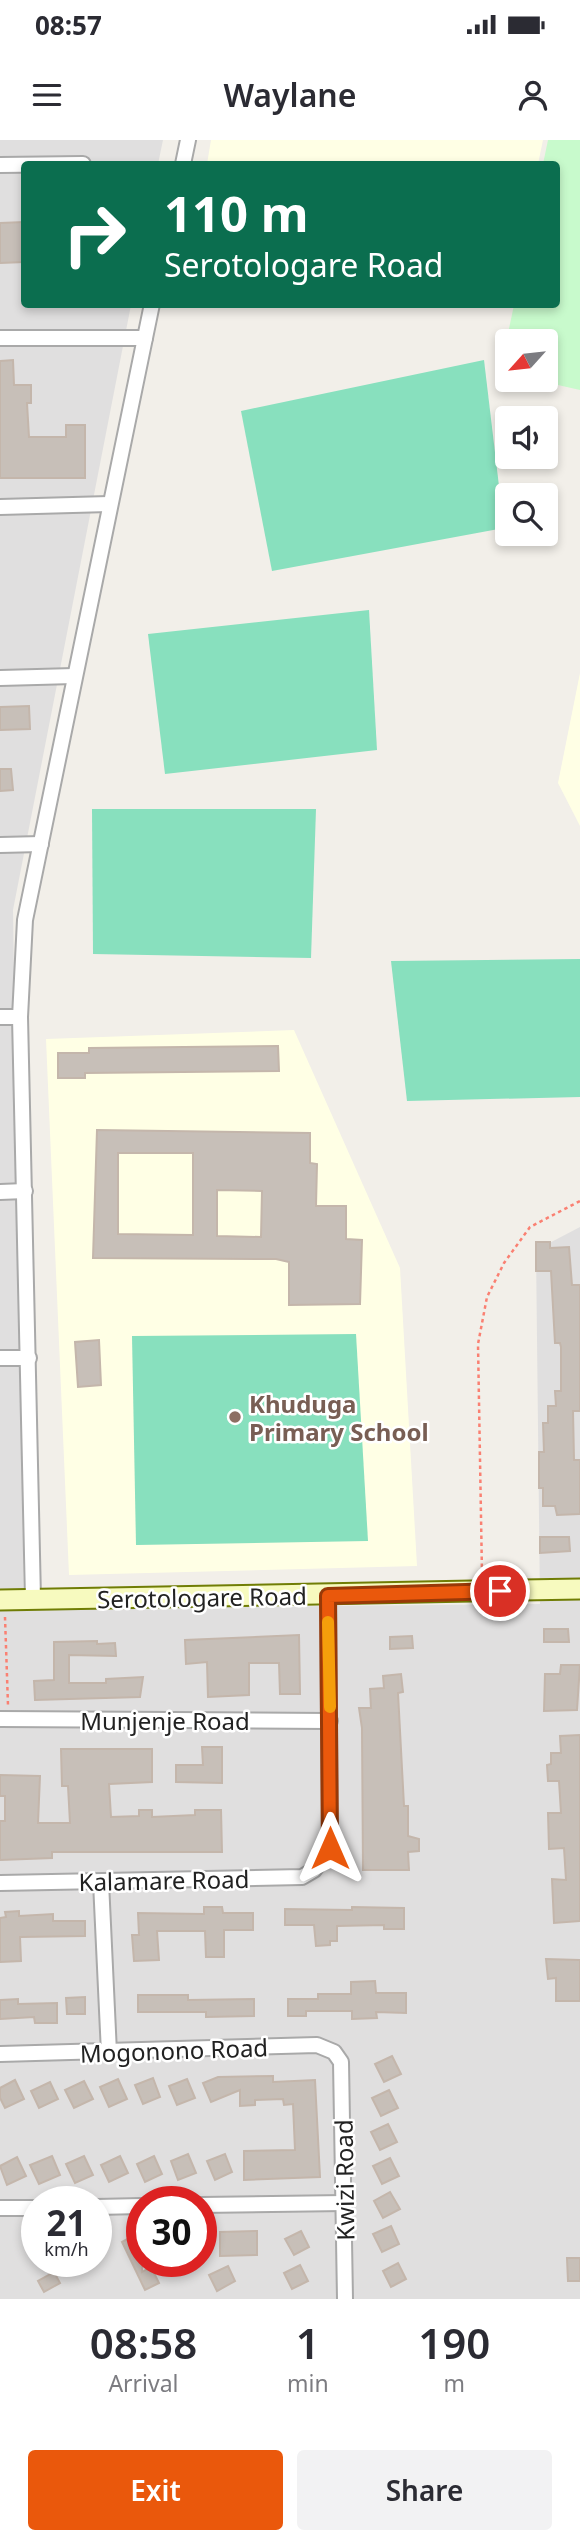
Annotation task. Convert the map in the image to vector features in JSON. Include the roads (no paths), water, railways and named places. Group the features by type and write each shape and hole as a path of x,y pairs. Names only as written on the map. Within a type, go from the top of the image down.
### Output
{"street":[{"path":"184,161 188,140"},
{"path":"0,165 21,165"},
{"path":"33,1599 20,1017 25,920 151,308"},
{"path":"0,338 145,338"},
{"path":"0,507 109,504"},
{"path":"0,678 74,676"},
{"path":"0,845 41,844"},
{"path":"0,1017 20,1017"},
{"path":"0,1192 25,1191"},
{"path":"0,1358 29,1358"},
{"name":"Serotologare Road","path":"2,1600 328,1596 580,1589"},
{"path":"328,1596 330,1721"},
{"name":"Munjenje Road","path":"4,1719 330,1721"},
{"name":"Kalamare Road","path":"0,1883 302,1877 323,1861 330,1848 330,1721"},
{"path":"101,1882 109,2053"},
{"name":"Mogonono Road","path":"0,2054 317,2045 334,2052 341,2062"},
{"name":"Kwizi Road","path":"341,2062 345,2299"},
{"path":"217,2206 345,2203"},
{"path":"0,2208 21,2208"}],"place":[{"name":"Khuduga Primary School","path":"235,1417"}]}
